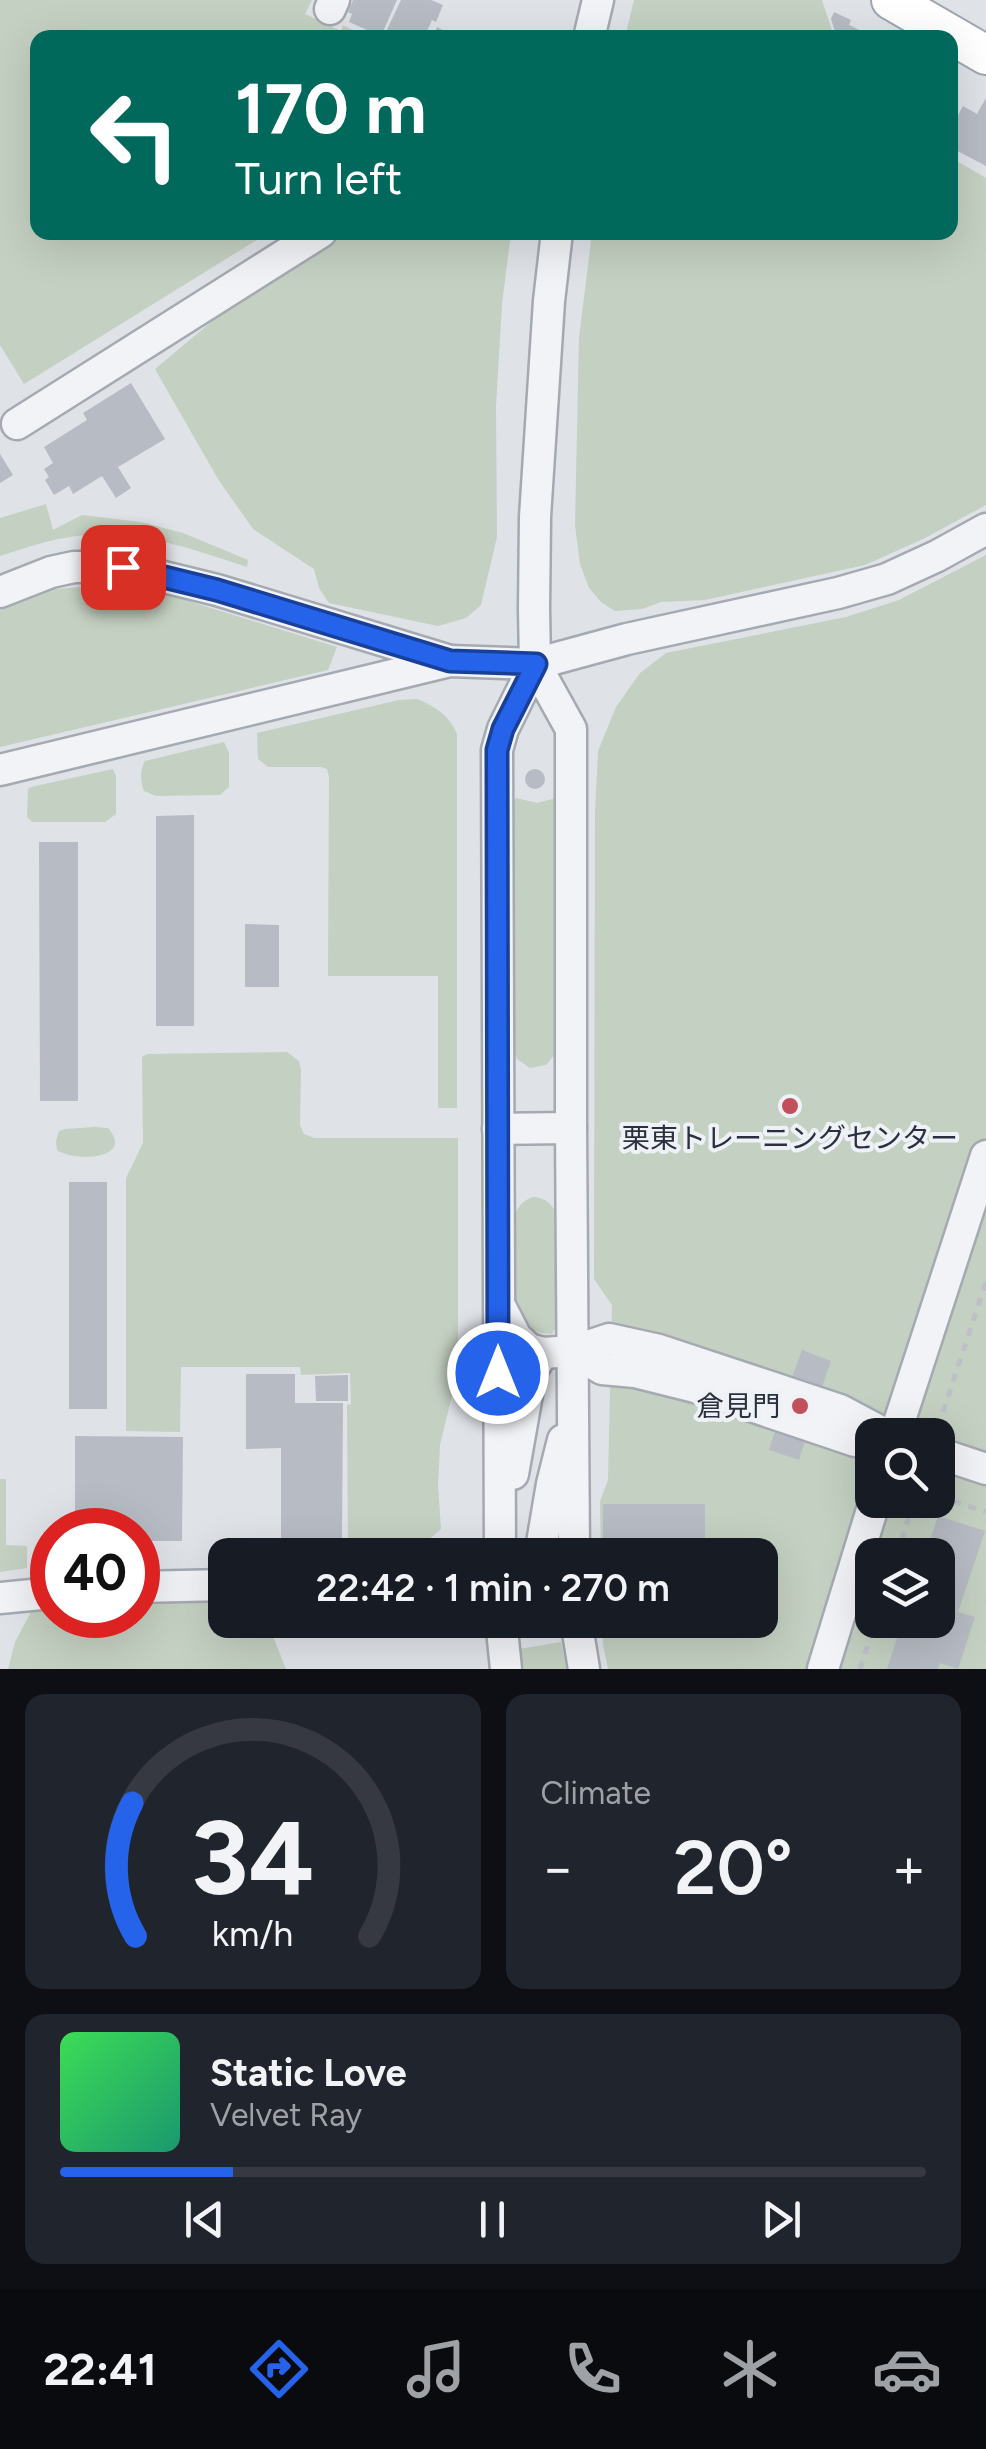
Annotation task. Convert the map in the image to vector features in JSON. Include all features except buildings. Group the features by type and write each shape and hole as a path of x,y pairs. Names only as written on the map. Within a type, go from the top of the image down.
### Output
{"main road":[{"path":"891,0 945,30"},
{"path":"958,37 985,52"}],"street":[{"path":"592,30 598,0"},
{"path":"17,424 308,240"},
{"path":"500,1538 497,750 503,729 536,664 535,517 556,240"},
{"path":"0,592 62,570 123,567 217,590 450,661 536,664 888,579 986,529"},
{"path":"0,770 450,661"},
{"path":"536,664 571,729 571,1128 558,1352 573,1404 574,1538"},
{"path":"498,1129 571,1128"},
{"path":"901,1418 986,1156"},
{"path":"499,1304 516,1337 528,1348 558,1352 602,1369 635,1372 695,1387 855,1441"},
{"path":"500,1514 513,1473 531,1372 558,1352 610,1339 658,1350 855,1418"},
{"path":"545,1538 552,1484 573,1404"},
{"path":"955,1459 986,1470"},
{"path":"823,1669 869,1518"},
{"path":"160,1586 208,1585"},
{"path":"0,1598 30,1595"},
{"path":"503,1638 506,1669"},
{"path":"579,1638 584,1669"}],"path":[{"path":"942,1418 986,1282"},
{"path":"955,1502 986,1512"},
{"path":"860,1669 870,1638"}],"green space":[{"path":"0,0 312,0 305,14 339,30 30,30 30,240 257,240 24,384 0,345"},
{"path":"634,0 822,0 832,30 627,30"},
{"path":"958,162 986,178 986,505 865,565 705,600 661,602 642,609 615,611 589,588 580,564 575,525 579,338 591,240 958,240"},
{"path":"510,240 496,406 497,537 481,605 466,618 438,626 329,603 319,588 314,569 253,529 218,479 155,369 228,308 332,241"},
{"path":"46,504 53,530 82,515 141,522 183,533 248,560 247,567 163,542 99,534 67,537 0,556 0,518"},
{"name":"栗東トレーニングセンター","path":"986,555 986,1669 608,1669 603,1638 778,1638 778,1538 601,1538 600,1501 608,1480 612,1305 594,1279 598,751 616,707 640,673 666,653 846,617 899,600"},
{"path":"140,586 337,647 328,670 0,747 0,610 53,589"},
{"path":"417,699 441,712 457,734 457,1108 438,1108 438,976 328,976 327,769 268,767 258,759 257,733"},
{"path":"224,742 229,753 229,787 220,795 156,796 144,791 141,776 145,761"},
{"path":"113,769 116,814 105,822 32,822 27,817 31,787"},
{"path":"516,798 537,803 556,798 556,1053 546,1065 530,1068 517,1059 513,1048 512,804"},
{"path":"287,1052 299,1061 301,1070 300,1125 304,1134 314,1138 458,1138 458,1370 440,1445 441,1529 431,1538 348,1538 350,1373 301,1375 300,1367 181,1367 180,1432 126,1431 126,1178 143,1143 142,1057"},
{"path":"108,1128 114,1147 108,1152 87,1157 57,1150 59,1131"},
{"path":"533,1197 548,1202 557,1215 556,1327 552,1334 525,1327 514,1306 513,1221 520,1206"},
{"path":"0,1479 6,1479 6,1545 27,1546 27,1568 0,1572"},
{"path":"208,1602 208,1638 274,1638 286,1669 8,1669 15,1642 30,1614 30,1638 160,1638 160,1603"},
{"path":"561,1642 567,1669 524,1669 519,1649"}],"place":[{"name":"栗東トレーニングセンター","path":"790,1106"},
{"name":"倉見門","path":"800,1406"}],"route":[{"path":"123,567 217,590 450,661 536,664 503,729 497,750 498,1373"}]}
